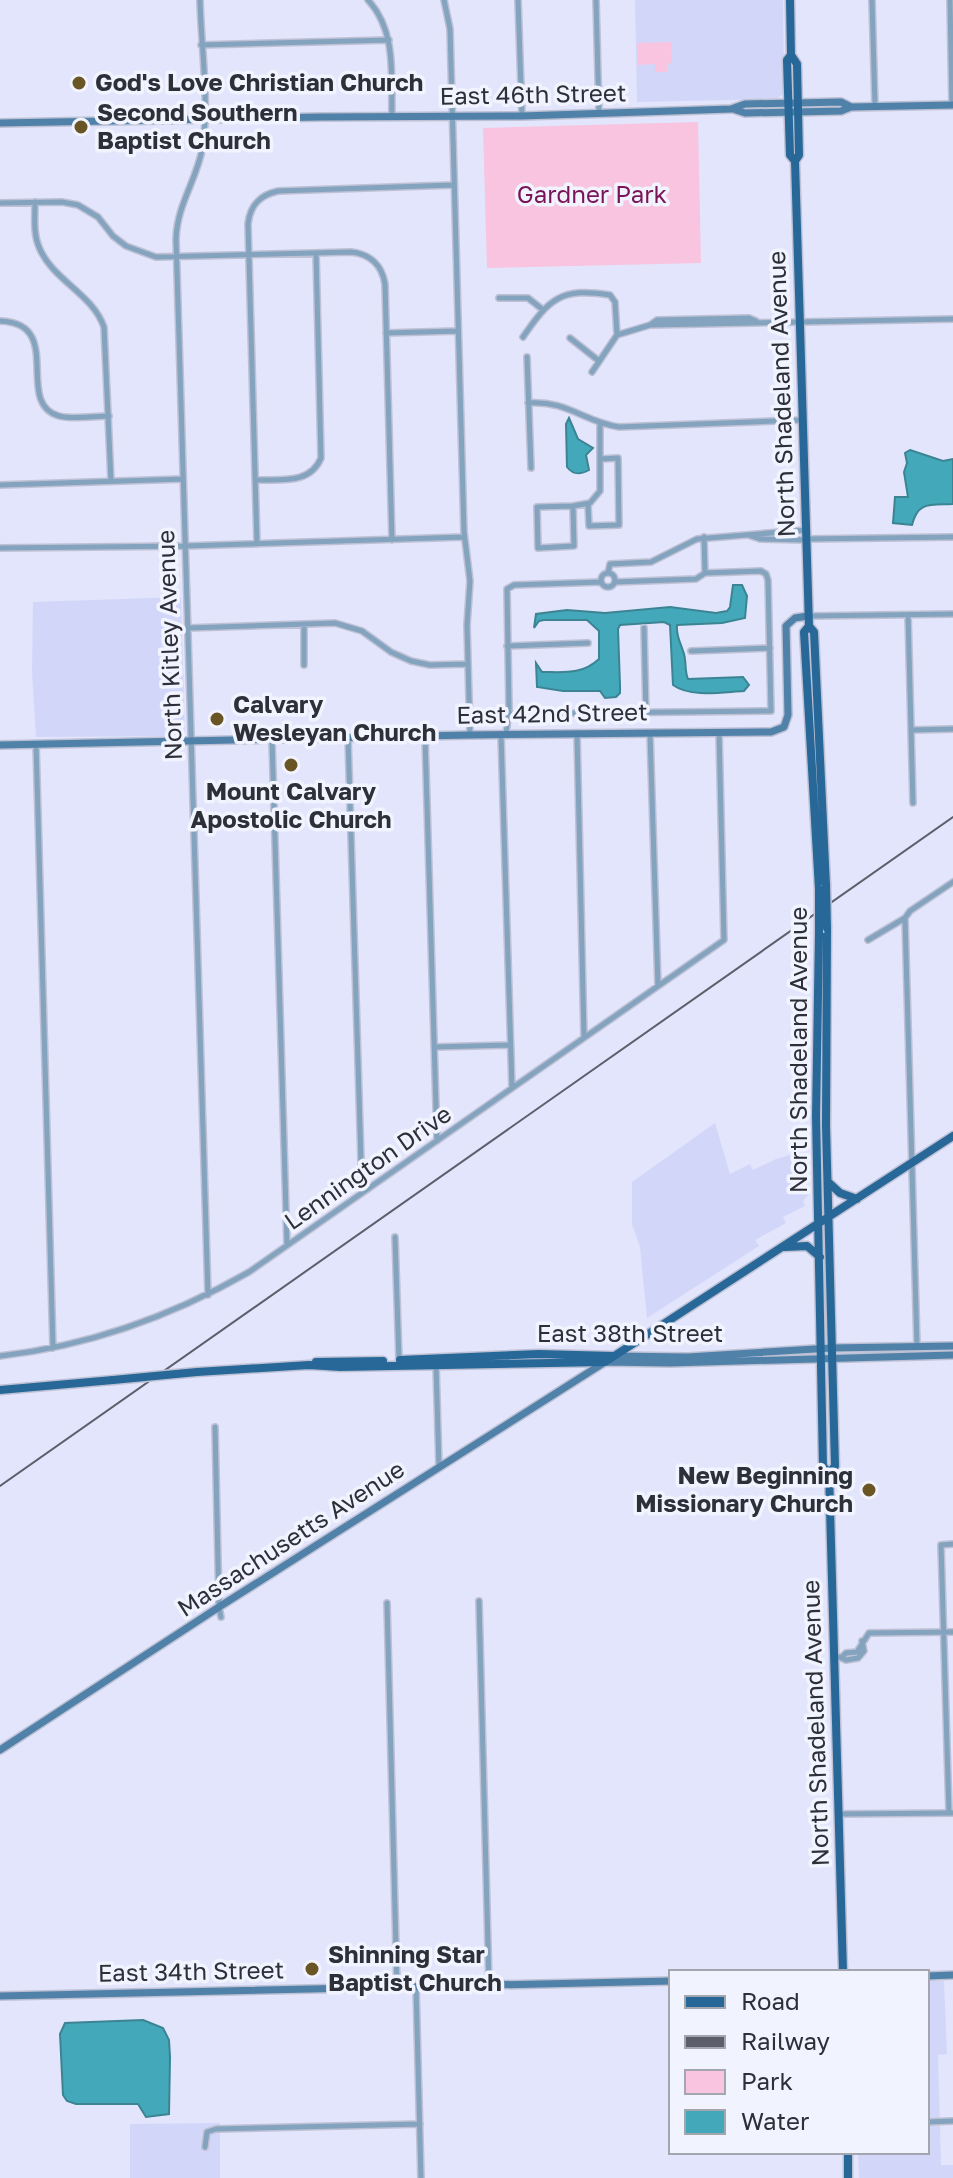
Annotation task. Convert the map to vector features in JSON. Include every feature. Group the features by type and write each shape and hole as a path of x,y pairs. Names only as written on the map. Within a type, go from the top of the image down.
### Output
{"main road":[{"name":"North Shadeland Avenue","path":"790,0 791,55 797,64 793,108 799,156 795,161 808,621 804,632 822,887 835,1466 829,1473"},
{"name":"East 46th Street","path":"0,123 599,115 731,109 745,104 841,111 851,107 953,105"},
{"name":"East 42nd Street","path":"0,745 272,738 771,732 784,727 788,715 786,626 795,618 808,621"},
{"name":"North Shadeland Avenue","path":"823,930 816,1098 820,1353 823,1466 829,1473 838,1657 843,1970"},
{"path":"609,1359 953,1136"},
{"path":"828,1182 840,1193 857,1199"},
{"path":"780,1248 807,1246 820,1257"},
{"name":"East 38th Street","path":"0,1387 309,1365 313,1362 539,1354 670,1363 953,1346"},
{"name":"East 38th Street","path":"832,1352 953,1355"},
{"name":"East 38th Street","path":"309,1365 313,1368 609,1359"},
{"name":"Massachusetts Avenue","path":"0,1750 609,1359"},
{"path":"929,1976 953,1975"},
{"name":"East 34th Street","path":"0,1996 669,1981"},
{"path":"848,2154 848,2178"}],"street":[{"name":"North Kitley Avenue","path":"200,0 204,119 200,160 177,219 177,257 208,1295"},
{"path":"368,0 381,17 389,40 392,117"},
{"path":"444,0 450,29 464,537 470,581 467,625 470,735"},
{"path":"518,0 522,116"},
{"path":"596,0 599,115"},
{"path":"872,0 875,106"},
{"path":"950,0 953,105"},
{"path":"201,45 389,40"},
{"path":"257,544 249,218 257,201 278,191 453,185"},
{"path":"35,202 36,236 41,252 91,304 103,322 107,341 111,481"},
{"path":"0,203 64,202 80,205 93,213 113,236 132,250 156,257 356,252 374,260 384,279 392,540"},
{"path":"255,480 304,477 314,470 321,458 316,253"},
{"path":"523,337 542,309 559,296 608,294 615,302 617,335 592,372"},
{"path":"499,298 525,298 542,309"},
{"path":"617,335 657,320 673,319 953,319"},
{"path":"0,321 11,321 22,326 33,339 38,393 47,409 64,417 109,416"},
{"path":"386,333 457,331"},
{"path":"570,338 599,361"},
{"path":"527,357 531,468"},
{"path":"528,403 559,404 600,423 619,427 803,420"},
{"path":"573,506 574,546 538,548 537,507 588,504 596,499 601,488 600,423"},
{"path":"588,504 589,526 619,525 618,458 601,459"},
{"path":"0,485 183,479"},
{"path":"601,582 610,564 651,562 704,537 750,536 769,531 806,536"},
{"path":"750,536 760,539 806,536 953,537"},
{"path":"0,548 464,537"},
{"path":"512,1089 504,735 508,714 506,593 514,585 601,582 608,587 615,582 696,579 705,573 704,537"},
{"name":"North Shadeland Avenue","path":"705,573 761,571 766,574 771,711"},
{"path":"608,573 613,575 615,582"},
{"path":"808,621 953,614"},
{"path":"908,615 913,803"},
{"path":"188,628 335,623 358,629 397,656 418,663 468,664"},
{"path":"304,624 304,665"},
{"path":"644,628 646,713"},
{"path":"507,646 588,643"},
{"path":"691,651 770,648"},
{"name":"East 42nd Street","path":"508,714 771,711"},
{"path":"911,730 953,729"},
{"name":"Lennington Drive","path":"0,1356 53,1348 132,1326 208,1295 287,1246 724,940 719,732"},
{"path":"650,733 658,987"},
{"path":"577,734 585,1038"},
{"path":"425,736 437,1142"},
{"path":"348,737 362,1194"},
{"path":"272,738 287,1246"},
{"path":"36,744 53,1348"},
{"path":"868,940 905,918 910,911 953,882"},
{"path":"905,918 917,1346"},
{"path":"434,1047 510,1045"},
{"path":"395,1237 399,1360"},
{"path":"436,1365 439,1468"},
{"path":"215,1427 221,1617"},
{"path":"839,1814 951,1813 941,1545 953,1544"},
{"path":"479,1601 489,1985"},
{"path":"387,1603 397,1987"},
{"path":"838,1657 846,1660 859,1657 864,1649 862,1641 870,1633 953,1632"},
{"path":"416,1987 421,2178"},
{"path":"929,2122 953,2121"},
{"path":"205,2147 207,2132 216,2129 420,2124"}],"shaded area":[{"path":"635,0 783,0 784,92 778,99 637,102"},
{"path":"181,597 185,736 36,737 32,672 33,602"},
{"path":"715,1123 730,1174 750,1164 753,1170 793,1154 809,1194 803,1201 805,1206 783,1217 786,1223 755,1240 759,1246 647,1318 640,1247 632,1224 632,1182"},
{"path":"929,1981 944,1981 947,2054 938,2055 941,2165 953,2165 953,2178 859,2178 858,2154 929,2154"},
{"path":"220,2123 220,2178 130,2178 130,2124"}],"green space":[{"path":"671,42 672,63 667,64 667,72 655,72 655,64 638,65 637,43"},
{"name":"Gardner Park","path":"698,122 701,263 487,268 483,128"}],"water":[{"path":"569,418 578,439 593,448 586,455 589,470 583,473 574,473 567,467 566,424"},
{"path":"910,450 943,461 953,459 953,504 922,508 912,525 893,523 895,497 908,497 904,472 907,463 905,453"},
{"path":"733,585 742,585 747,596 745,618 722,623 677,625 677,632 688,679 743,677 749,685 744,691 698,693 673,685 670,625 664,622 620,625 620,693 616,697 605,698 600,691 537,687 536,663 542,672 565,672 586,668 599,659 599,631 587,620 544,620 534,628 536,614 567,610 605,613 670,607 716,613 727,611 730,607"},
{"path":"143,2020 163,2028 169,2040 169,2114 146,2117 138,2104 76,2104 67,2101 63,2095 60,2034 65,2023"}],"railway":[{"path":"0,1486 953,817"}],"place":[{"name":"God's Love Christian Church","path":"79,83"},
{"name":"Second Southern Baptist Church","path":"81,127"},
{"name":"Calvary Wesleyan Church","path":"217,719"},
{"name":"Mount Calvary Apostolic Church","path":"291,765"},
{"name":"New Beginning Missionary Church","path":"869,1490"},
{"name":"Shinning Star Baptist Church","path":"312,1969"}]}
